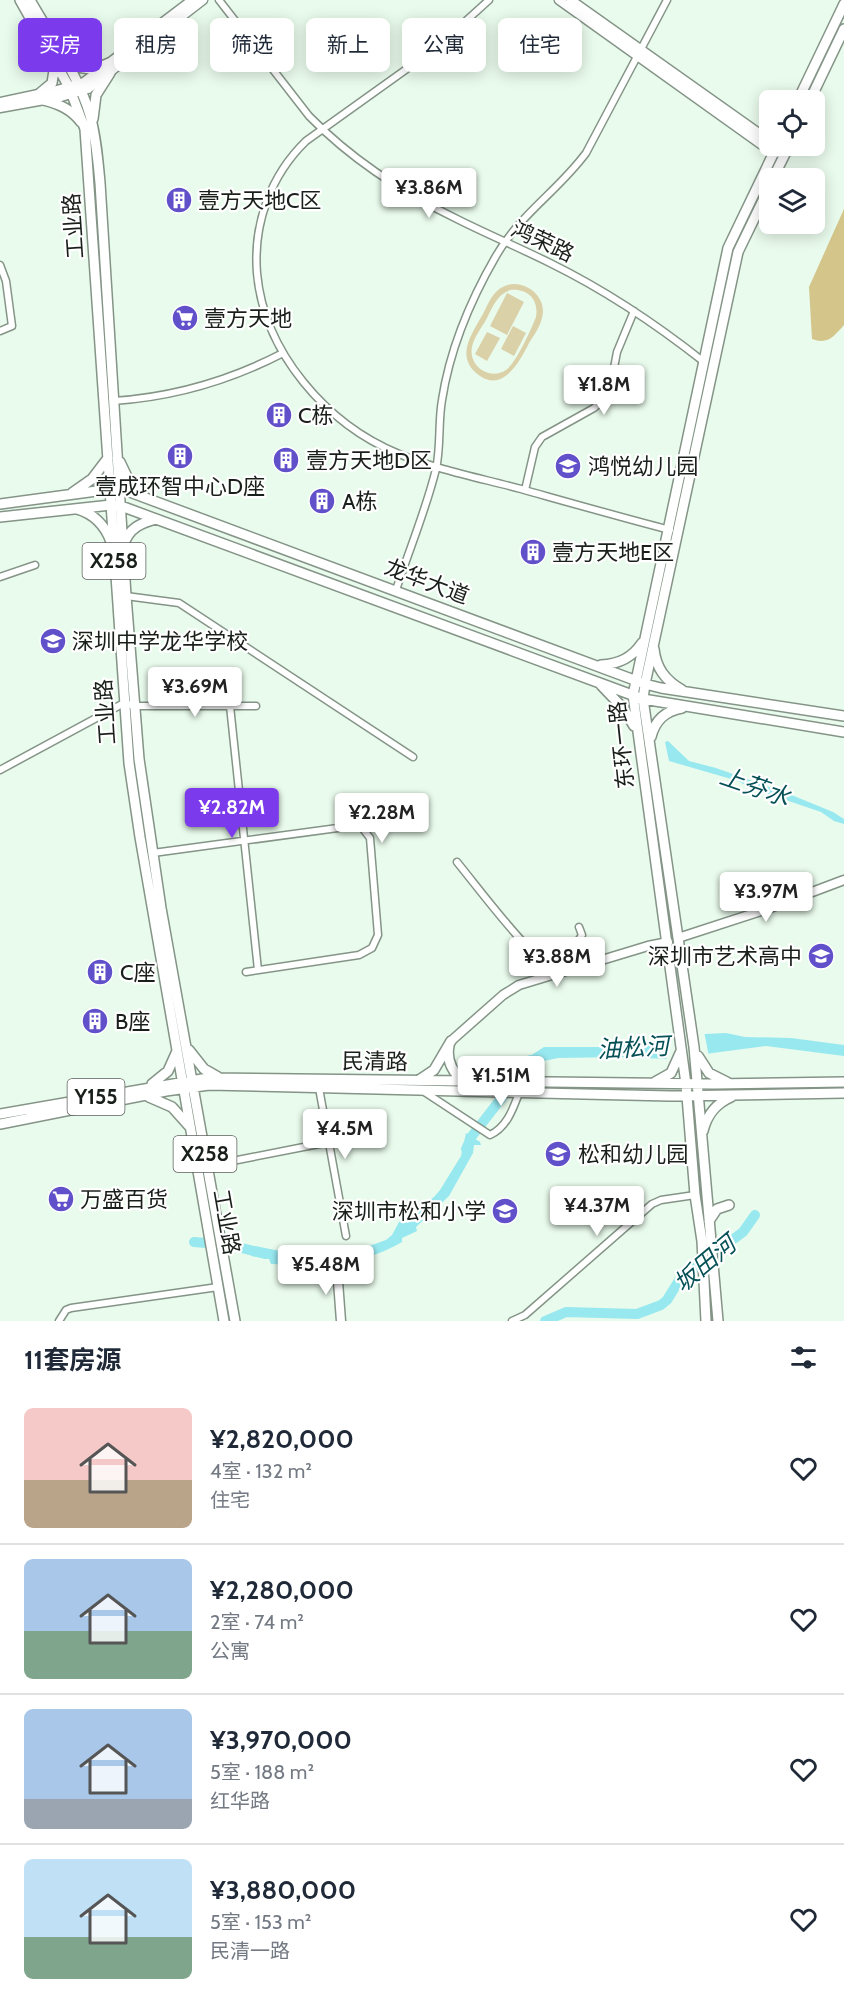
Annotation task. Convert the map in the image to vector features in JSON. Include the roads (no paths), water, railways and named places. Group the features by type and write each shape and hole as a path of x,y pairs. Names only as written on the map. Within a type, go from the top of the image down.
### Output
{"main road":[{"name":"工业路","path":"20,0 32,18"},
{"name":"工业路","path":"30,0 39,18"},
{"path":"803,90 844,3"},
{"path":"815,90 844,29"},
{"path":"89,128 96,95 110,68 102,68"},
{"path":"55,72 49,87 41,97 70,110 89,128"},
{"name":"工业路","path":"66,72 75,89 89,128 100,183 116,445 111,505 126,596 139,759 182,1048"},
{"name":"工业路","path":"89,128 108,458 114,489 121,506 118,546 124,703 134,799 207,1166 235,1321"},
{"name":"东环一路","path":"706,1321 702,1241 695,1195 686,1084 680,1062 682,1047 636,730 633,694 728,248 772,156"},
{"name":"东环一路","path":"718,1321 698,1096 697,1060 650,733 643,699 738,252 759,209"},
{"path":"116,445 122,468 129,481 147,498"},
{"path":"64,496 92,479 108,458"},
{"name":"龙华大道","path":"0,504 114,489 147,498 645,684 844,716"},
{"name":"龙华大道","path":"0,517 75,508 121,506 643,699 844,732"},
{"path":"75,508 87,513 100,523 118,546 134,528 157,519"},
{"path":"594,665 607,665 622,661 630,657 644,641"},
{"path":"654,643 660,671 664,677 684,692"},
{"path":"597,681 623,708 636,730"},
{"path":"650,733 666,713 691,707"},
{"path":"415,1081 430,1074 451,1041"},
{"path":"451,1041 448,1053 450,1064 459,1077 466,1082"},
{"path":"192,1133 187,1122 172,1107 144,1092 168,1071 182,1048 204,1069 220,1078"},
{"path":"697,1060 714,1076 735,1084"},
{"path":"650,1084 669,1076 680,1062"},
{"name":"民清路","path":"189,1084 220,1078 650,1084 844,1082"},
{"name":"工业路","path":"189,1084 192,1133 224,1321"},
{"name":"民清路","path":"189,1084 687,1096 844,1094"},
{"name":"Y155","path":"0,1114 189,1084"},
{"name":"Y155","path":"0,1124 144,1092"},
{"path":"702,1143 705,1124 711,1111 723,1101 736,1095"},
{"path":"709,1221 717,1209 729,1205"}],"street":[{"path":"110,68 192,0"},
{"path":"0,108 75,89 110,68 203,0"},
{"name":"鸿荣路","path":"219,0 309,116 322,130 365,163 409,193 456,219 571,273 634,311 704,362"},
{"path":"489,0 436,48 306,141 281,171 272,188 260,226 256,265 258,285 268,323 283,353 312,390 342,420 377,444 437,467 678,532"},
{"path":"560,0 759,134"},
{"path":"571,0 639,53 759,135"},
{"path":"390,605 437,467 442,401 452,354 475,295 505,242 526,214 563,180 586,153 667,0"},
{"path":"0,102 41,97"},
{"path":"0,265 6,281 12,326 0,332"},
{"path":"525,490 535,447 542,437 594,408 605,398 610,389 617,352 634,311"},
{"path":"113,401 157,396 201,387 243,372 283,353"},
{"path":"0,577 35,565"},
{"path":"126,596 179,603 413,758"},
{"path":"0,770 124,703 135,706 256,706"},
{"path":"230,706 258,970"},
{"path":"153,853 360,825 370,838 378,935 372,948 363,954 246,972"},
{"path":"457,861 510,928 538,957 546,958 568,949 581,938 582,932 579,927"},
{"path":"678,938 844,880"},
{"path":"451,1041 507,991 519,985 668,942"},
{"path":"568,949 575,968"},
{"path":"320,1088 346,1236"},
{"path":"423,1090 486,1134 493,1134 504,1124 519,1093"},
{"path":"207,1166 329,1142"},
{"path":"512,1321 525,1315 652,1204 661,1200 695,1195"},
{"path":"337,1268 341,1321"},
{"path":"59,1321 66,1310 71,1308 218,1287"}],"water":[{"name":"上芬水","path":"668,741 689,761 716,768 789,794 833,812 844,819 844,824 834,821 821,812 753,789 738,781 669,761 665,742"},
{"path":"726,1033 745,1037 791,1038 844,1045 844,1056 766,1046 667,1059 558,1058 544,1061 531,1070 520,1069 533,1054 544,1047 611,1047"},
{"path":"466,1133 481,1145 474,1145 473,1153 449,1196 416,1227 417,1231 402,1238 402,1242 371,1256 338,1263 271,1264 269,1259 251,1256 255,1246 309,1253 369,1246 386,1240 392,1235 399,1222 434,1197 440,1190 461,1156"}],"waterway":[{"name":"油松河","path":"466,1149 472,1136 531,1060"},
{"name":"坂田河","path":"545,1321 566,1312 637,1314 661,1305 667,1300 680,1279 743,1232 755,1215"},
{"name":"油松河","path":"194,1242 230,1245 265,1254"}],"place":[{"name":"壹方天地C区","path":"179,200"},
{"name":"壹方天地","path":"185,318"},
{"name":"C栋","path":"279,415"},
{"name":"壹成环智中心D座","path":"180,456"},
{"name":"壹方天地D区","path":"286,460"},
{"name":"鸿悦幼儿园","path":"568,466"},
{"name":"A栋","path":"322,501"},
{"name":"壹方天地E区","path":"533,552"},
{"name":"深圳中学龙华学校","path":"53,641"},
{"name":"深圳市艺术高中","path":"821,956"},
{"name":"C座","path":"100,972"},
{"name":"B座","path":"95,1021"},
{"name":"松和幼儿园","path":"558,1154"},
{"name":"万盛百货","path":"61,1199"},
{"name":"深圳市松和小学","path":"505,1211"}]}
